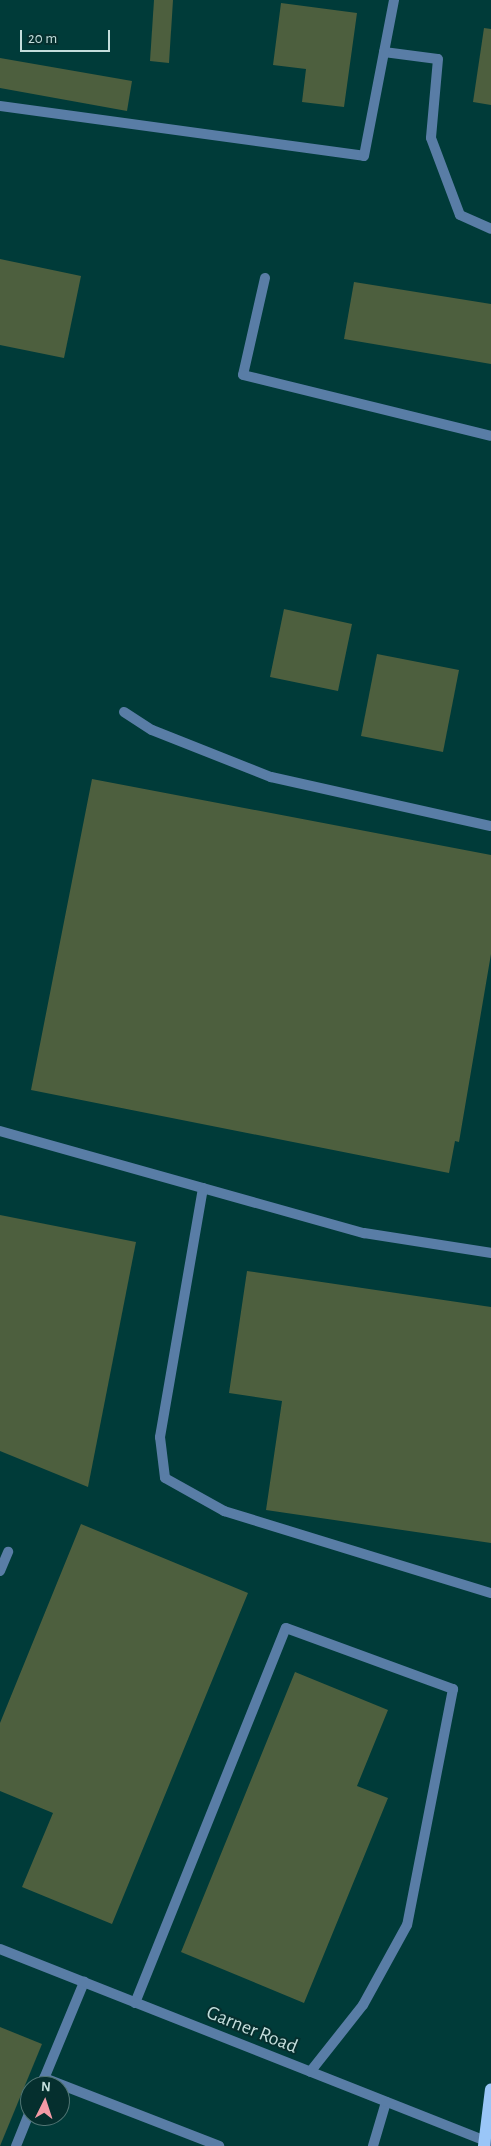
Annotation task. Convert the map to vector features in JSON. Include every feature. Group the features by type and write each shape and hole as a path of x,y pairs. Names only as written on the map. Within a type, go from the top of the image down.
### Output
{"main road":[{"path":"487,2143 491,2089"}],"street":[{"path":"0,106 364,156 394,0"},
{"path":"384,52 438,59 431,138 460,215 491,229"},
{"path":"265,278 243,375 491,436"},
{"path":"124,712 152,730 271,777 491,826"},
{"path":"0,1130 364,1233 491,1253"},
{"path":"203,1188 160,1437 164,1478 224,1511 491,1592"},
{"path":"0,1571 8,1552"},
{"path":"135,2003 286,1628 453,1689 407,1925 363,2005 310,2072"},
{"name":"Garner Road","path":"0,1949 487,2143"},
{"path":"45,2076 84,1982"},
{"path":"70,2092 219,2146"},
{"path":"373,2146 386,2102"},
{"path":"16,2146 24,2126"}],"building":[{"path":"154,0 173,0 169,63 150,61"},
{"path":"281,3 357,13 344,107 302,102 306,69 273,65"},
{"path":"484,28 491,29 491,105 473,102"},
{"path":"0,58 132,81 127,111 0,88"},
{"path":"0,259 81,276 64,358 0,345"},
{"path":"354,282 491,304 491,364 344,339"},
{"path":"284,609 352,624 338,691 270,677"},
{"path":"377,654 459,670 443,752 361,736"},
{"path":"92,779 491,855 491,954 459,1142 455,1141 449,1173 31,1090"},
{"path":"0,1215 136,1242 88,1487 0,1451"},
{"path":"247,1271 491,1307 491,1543 266,1510 282,1401 229,1393"},
{"path":"81,1524 248,1593 112,1924 22,1887 53,1813 0,1791 0,1723"},
{"path":"295,1672 388,1710 357,1786 388,1798 304,2003 181,1952"},
{"path":"0,2027 42,2044 29,2076 20,2076 20,2097 0,2146"}]}
